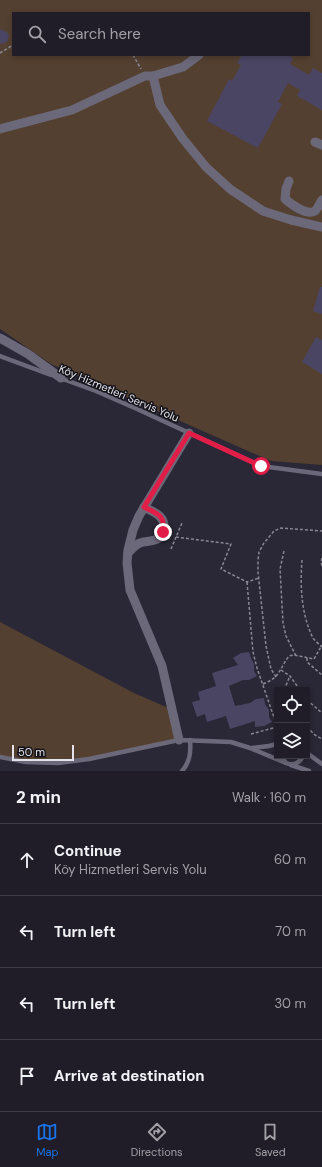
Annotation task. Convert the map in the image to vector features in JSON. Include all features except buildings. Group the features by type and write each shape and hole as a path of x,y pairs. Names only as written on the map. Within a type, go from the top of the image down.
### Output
{"street":[{"path":"0,129 72,110 149,76 183,67 198,56"},
{"path":"149,76 160,105 182,139 206,167 230,189 264,211 291,220 322,227"},
{"path":"289,181 285,199 294,206 306,212 310,212 315,210 322,200"},
{"path":"0,338 28,354 61,378"},
{"path":"179,740 162,666 130,590 127,563 135,525 144,507 189,433"},
{"path":"128,553 134,546 140,543 159,538 163,532 164,523 159,515 144,507"},
{"path":"135,525 137,533 142,538 152,541"}],"lane":[{"name":"Köy Hizmetleri Servis Yolu","path":"0,356 96,391 261,466 322,474"},
{"path":"0,758 26,762 58,763 88,759 179,740 190,740 231,742 309,771"},
{"path":"182,771 186,766 191,752 190,740"},
{"path":"250,748 274,745"},
{"path":"310,755 322,764"},
{"path":"284,759 288,763 297,763 301,759"}],"path":[{"path":"0,53 12,46"},
{"path":"134,56 149,76"},
{"path":"171,549 182,522"},
{"path":"276,677 271,669 266,646 259,578 259,552 274,531 281,528 322,531"},
{"path":"176,537 231,544 221,569 247,582 259,578"},
{"path":"284,551 280,569 283,623 286,636 296,656"},
{"path":"322,558 322,566"},
{"path":"263,684 276,677 289,656 314,659 322,646 314,639 306,619 300,578 302,560"},
{"path":"247,582 257,668 276,723"},
{"path":"307,658 307,662 322,675"},
{"path":"281,670 290,676 298,687"},
{"path":"285,687 290,676"},
{"path":"310,703 322,713"},
{"path":"252,734 274,727"},
{"path":"310,730 322,739"}],"shaded area":[{"path":"0,0 322,0 322,465 271,461 51,364 0,329"},
{"path":"0,622 134,693 173,710 179,740 58,763 0,757"}],"route":[{"path":"163,532 164,523 159,515 144,507 189,433 261,466"}]}
